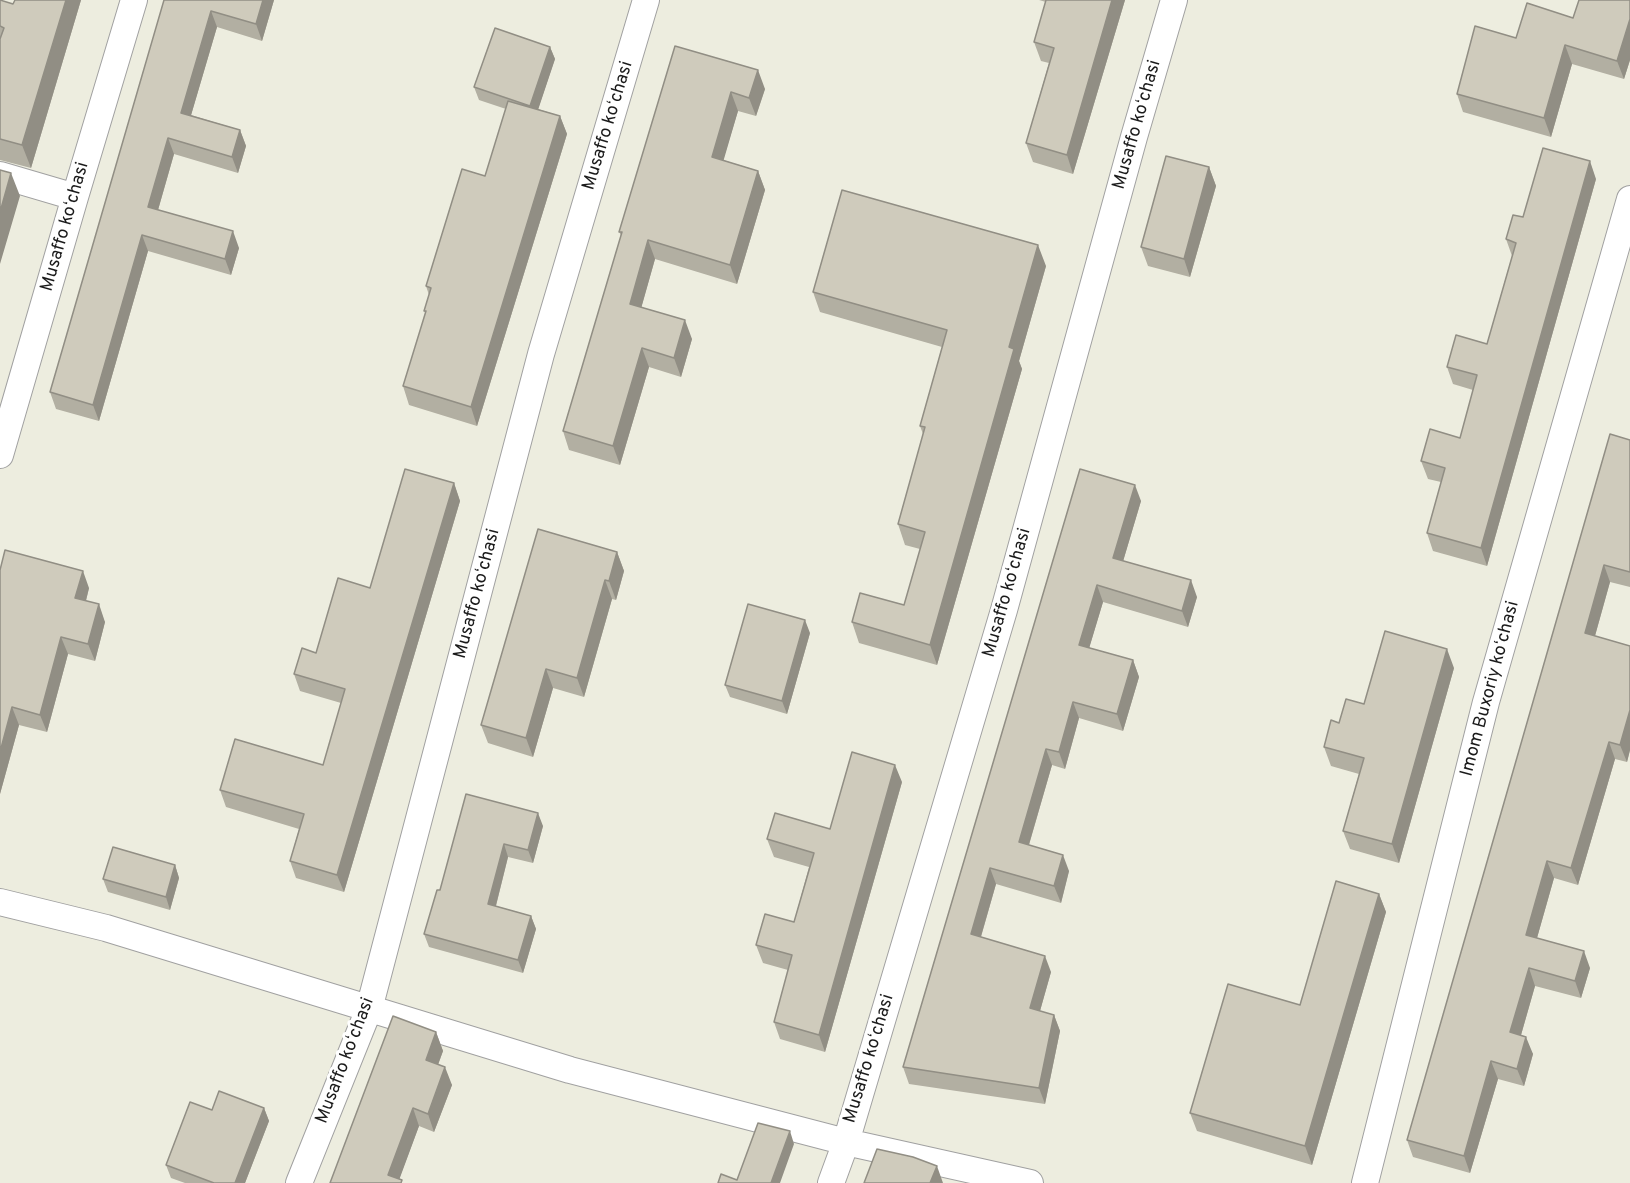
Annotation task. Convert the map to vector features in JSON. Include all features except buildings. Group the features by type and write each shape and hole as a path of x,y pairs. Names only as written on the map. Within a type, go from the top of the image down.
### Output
{"street":[{"name":"Musaffo koʻchasi","path":"0,455 134,0"},
{"name":"Musaffo koʻchasi","path":"299,1183 369,1009 541,354 646,0"},
{"name":"Musaffo koʻchasi","path":"831,1183 846,1142 1004,610 1174,0"},
{"path":"0,175 75,197"},
{"name":"Imom Buxoriy koʻchasi","path":"1365,1183 1486,702 1630,199"},
{"path":"0,902 106,928 570,1070 846,1142 1030,1183"}]}
